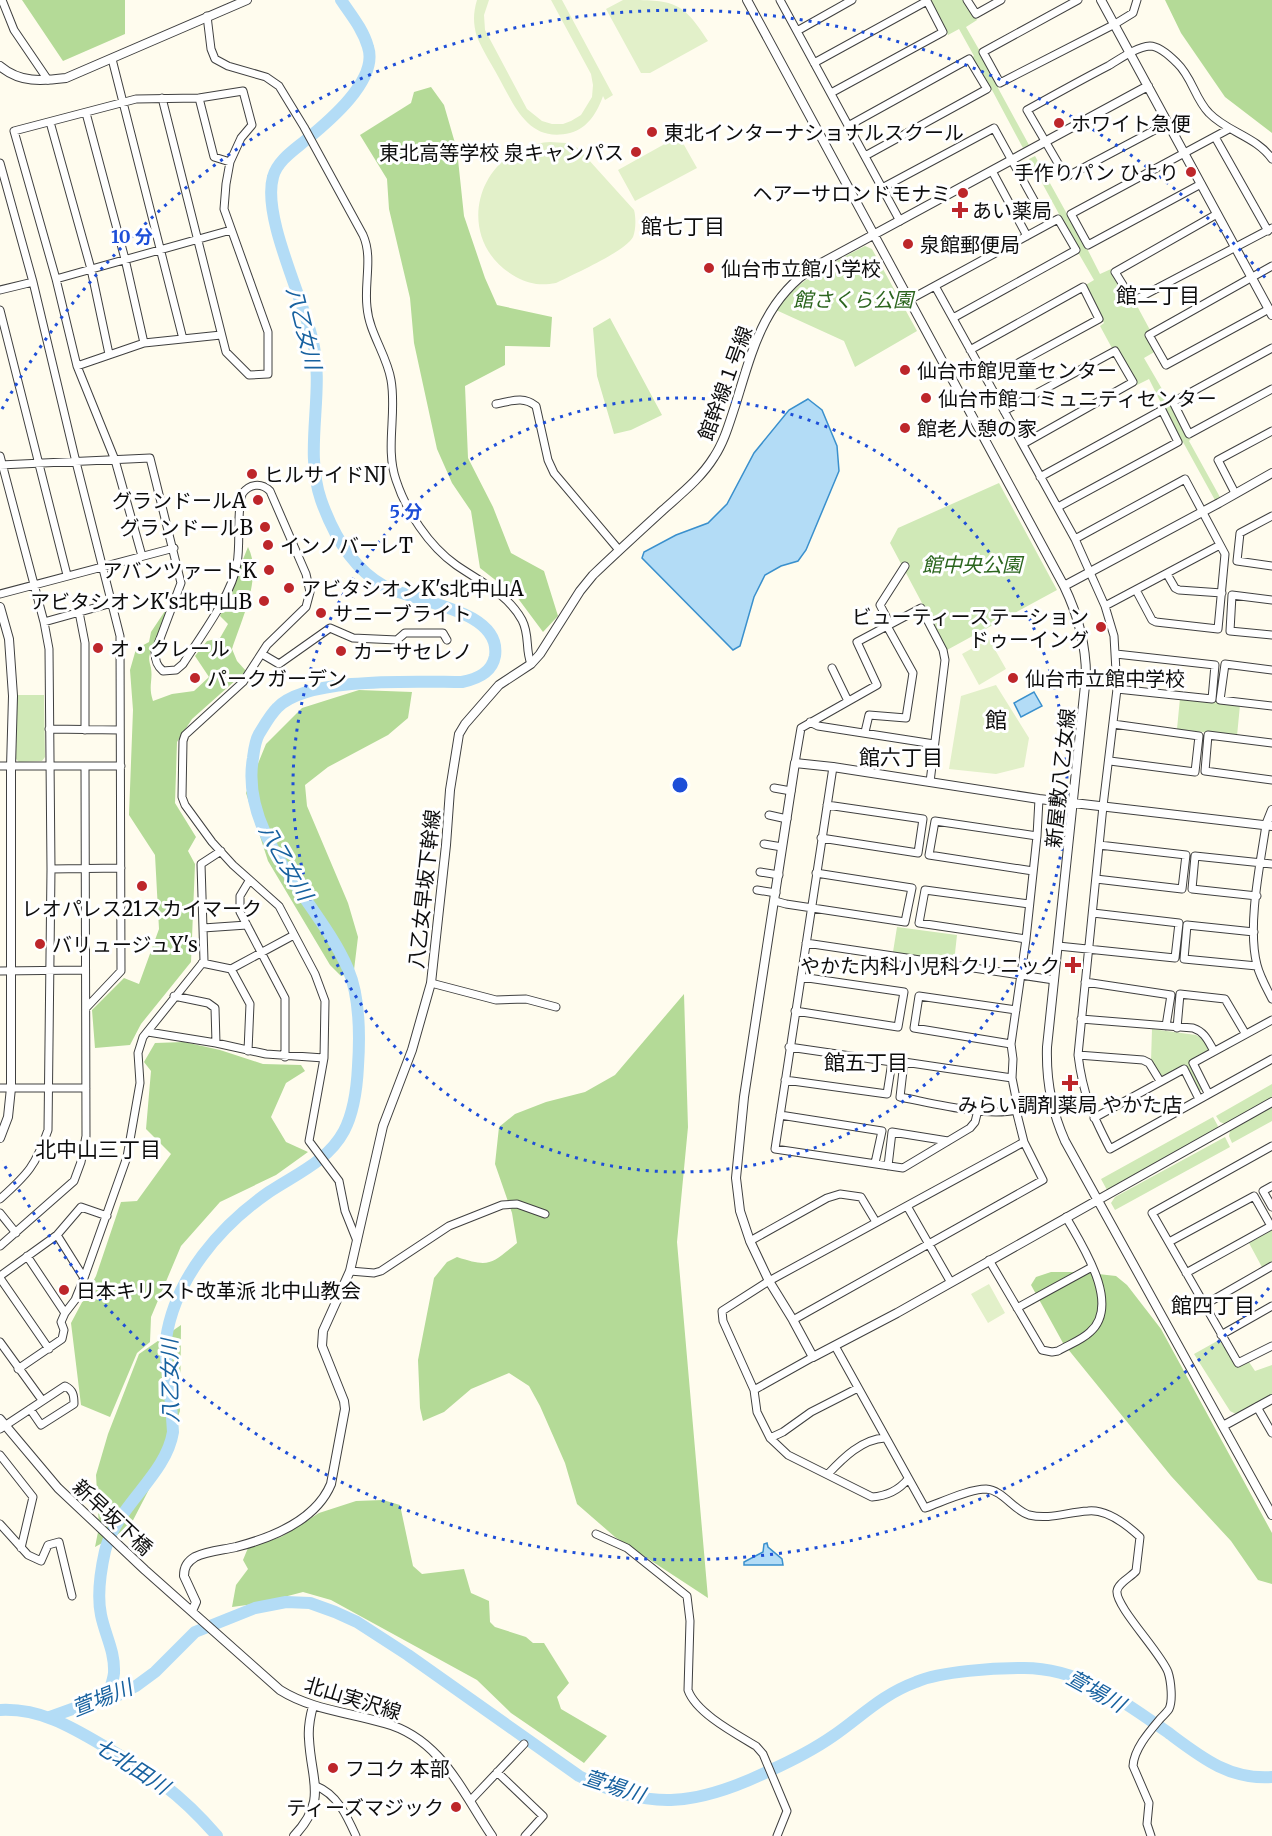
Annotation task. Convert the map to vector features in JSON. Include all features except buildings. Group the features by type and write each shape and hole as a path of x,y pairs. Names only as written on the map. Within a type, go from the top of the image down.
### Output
{"street":[{"path":"2,0 14,30 48,80"},
{"path":"0,66 25,79 66,78 247,0"},
{"name":"新屋敷八乙女線","path":"747,0 1064,586 1078,618 1086,654 1084,705 1047,1047 1050,1097 1065,1141 1223,1426 1269,1503 1272,1515"},
{"path":"780,0 900,221"},
{"path":"796,31 852,0"},
{"path":"968,0 976,14 1001,0"},
{"path":"1078,0 983,52 1000,83 1133,13 1137,0"},
{"path":"1101,0 1131,54 1236,248 1252,278 1270,312 1166,365 1149,335 1252,278 1272,266"},
{"path":"814,63 927,1 943,32 831,93"},
{"path":"207,16 211,49 215,59 223,64 273,81 284,92 363,234 368,247 367,310 391,382 391,457 399,488 417,522 434,546 456,565 494,591 514,610 526,629 527,654 531,664"},
{"path":"1168,123 1066,177 1027,110 1131,54 1152,46 1173,59 1188,76 1205,109 1229,129 1262,148 1272,159"},
{"path":"112,58 183,339"},
{"path":"848,126 969,59 987,89 865,156"},
{"name":"館幹線１号線","path":"531,664 548,643 580,591 593,575 691,485 716,455 727,431 757,338 777,300 800,276 1148,86"},
{"path":"142,556 115,460 77,366 56,279 14,131 136,99 162,98 199,98 243,91 252,125 241,138 230,162 224,209 268,332 268,374 249,375 226,352 162,98"},
{"path":"199,98 214,157 230,162"},
{"path":"86,113 125,259 144,343"},
{"path":"50,122 91,269 109,354"},
{"path":"882,188 994,128 1036,204 1016,215"},
{"path":"1201,184 1088,245 1071,214 1229,129"},
{"path":"1215,137 1270,230 1133,301 1115,272 1217,214"},
{"path":"0,163 33,282 120,636 121,971 86,1008"},
{"path":"992,171 1027,236"},
{"path":"909,300 1058,219 1076,250 953,318"},
{"path":"56,279 231,230"},
{"path":"0,290 33,282"},
{"path":"935,286 1075,539 1105,606 1114,636 1117,689 1078,1055 1085,1096 1094,1118 1110,1149 1272,1059"},
{"path":"970,350 1083,287 1099,319 987,380"},
{"path":"0,310 67,575"},
{"path":"77,366 144,343 221,335"},
{"path":"1272,348 1173,402 1189,434 1272,389"},
{"path":"1004,411 1115,351 1133,382 1023,444"},
{"path":"496,404 520,399 536,406 548,460 554,473 619,550"},
{"path":"1040,477 1162,410 1178,442 1058,507"},
{"path":"1235,493 1218,460 1272,431"},
{"path":"0,456 49,649 51,868 48,1130 40,1154 25,1176 0,1198"},
{"path":"1,465 150,458 181,583 155,660 163,671 171,672 183,664 233,579 237,565 242,494 250,486 260,485 270,491 306,574 310,592 306,607 274,637 243,682 189,730 183,741 182,797 185,805 212,842 249,881 279,906 315,974 325,1001 324,1058 309,1141 339,1180 345,1211 357,1241"},
{"path":"1064,586 1203,512 1272,472"},
{"path":"1075,539 1185,479 1225,554 1218,629 1156,622 1152,620 1136,590"},
{"path":"1271,519 1240,533 1237,561 1272,566"},
{"path":"1105,606 1220,545"},
{"path":"0,594 174,548"},
{"path":"865,732 869,715 906,718 913,673 880,605 905,566"},
{"path":"1167,574 1175,588 1179,590 1222,593"},
{"path":"1272,600 1232,595 1230,631 1272,635"},
{"path":"44,622 112,603"},
{"path":"0,607 9,639 13,696 5,971 11,1088 8,1117 0,1138"},
{"path":"813,1358 769,1281 750,1241 738,1201 737,1167 744,1097 801,728 877,685 857,642 921,608 944,654 938,726 930,782"},
{"path":"79,612 86,643 85,730"},
{"path":"262,654 279,664 330,628 353,638 397,640 405,633 443,633 447,640"},
{"path":"1116,654 1215,664 1212,699 1117,689"},
{"name":"八乙女早坂下幹線","path":"194,1612 196,1602 183,1572 187,1563 197,1556 264,1538 285,1528 310,1511 326,1496 331,1484 345,1408 341,1392 322,1346 322,1339 326,1322 350,1271 383,1126 412,1050 431,984 450,790 459,734 499,685 531,664"},
{"path":"1272,670 1224,664 1220,700 1272,706"},
{"path":"832,668 848,701"},
{"path":"810,722 818,726 934,744"},
{"path":"1110,761 1195,772 1199,736 1113,724"},
{"path":"49,729 120,730"},
{"path":"1272,743 1208,735 1205,771 1272,780"},
{"path":"795,763 1074,804 1269,826"},
{"path":"0,766 121,766"},
{"path":"0,1246 74,1181 81,1162 86,1136 85,766"},
{"path":"832,767 775,1149 903,1168 973,1125 978,1110"},
{"path":"774,788 791,791"},
{"path":"793,1320 1043,1180 1024,1142 1016,1110 1011,1044 1019,975 1026,939 1039,799"},
{"path":"821,838 918,853 923,819 827,805"},
{"path":"1272,810 1260,862 1254,932 1257,966 1272,999"},
{"path":"769,815 787,819"},
{"path":"1033,871 929,855 935,821 1037,836"},
{"path":"764,844 782,847"},
{"path":"1096,879 1182,889 1186,855 1099,845"},
{"path":"18,1369 62,1339 64,1330 62,1322 65,1313 75,1300 84,1278 127,1157 140,1083 138,1053 143,1037 202,963 201,864 221,851"},
{"path":"1257,896 1192,889 1195,856 1272,864"},
{"path":"51,868 121,868"},
{"path":"760,872 779,875"},
{"path":"757,890 811,908 905,922 912,888 816,873"},
{"path":"249,881 240,896 240,912 285,998 285,1057"},
{"path":"1026,939 919,923 925,890 1029,904"},
{"path":"1058,946 1176,958 1179,923 1093,913"},
{"path":"1254,932 1187,925 1184,958 1257,966"},
{"path":"203,928 247,926"},
{"path":"202,963 231,969 294,935"},
{"path":"806,943 1054,980"},
{"path":"231,969 250,1004 248,1052"},
{"path":"5,971 85,970"},
{"path":"795,1011 898,1027 904,992 801,977"},
{"path":"1085,982 1171,995 1166,1026"},
{"path":"431,984 496,1000 526,999 555,1007"},
{"path":"1177,1028 1180,994 1226,999 1245,1033"},
{"path":"174,996 208,1003 215,1008 216,1043"},
{"path":"1011,1044 914,1028 917,1007 919,996 1016,1010"},
{"path":"1081,1019 1200,1030 1214,1051"},
{"path":"1208,1094 1193,1063 1272,1020"},
{"path":"148,1032 216,1043 248,1052 285,1057 324,1058"},
{"path":"785,1080 887,1094 892,1062 789,1047"},
{"path":"1078,1055 1143,1060 1149,1063 1160,1081"},
{"path":"1012,1078 904,1062 900,1097 978,1110 1008,1112 1016,1110"},
{"path":"1094,1118 1184,1069 1199,1099"},
{"path":"0,1088 86,1088"},
{"path":"754,1390 1272,1102"},
{"path":"780,1115 882,1131 876,1163"},
{"path":"888,1166 892,1132 949,1141"},
{"path":"908,1479 901,1487 881,1496 872,1497 782,1452 770,1438 757,1412 754,1390 722,1315 726,1307 769,1281 1024,1142"},
{"path":"1272,1146 1152,1213 1238,1363 1272,1346"},
{"path":"1272,1186 1263,1191 1272,1207"},
{"path":"750,1241 827,1198 840,1194 861,1197 876,1222"},
{"path":"1169,1242 1254,1196 1271,1226 1186,1273"},
{"path":"350,1271 374,1273 381,1271 449,1226 502,1205 517,1204 545,1214"},
{"path":"907,1206 950,1281"},
{"path":"49,1348 0,1277 57,1235 81,1207 107,1216"},
{"path":"0,1213 16,1233"},
{"path":"989,1260 1042,1350 1052,1353 1058,1351 1090,1333 1098,1320 1102,1294 1098,1278 1066,1216"},
{"path":"57,1235 84,1278"},
{"path":"27,1256 65,1313"},
{"path":"1204,1305 1272,1266"},
{"path":"1017,1308 1092,1267"},
{"path":"1221,1335 1272,1306"},
{"path":"0,1342 42,1400"},
{"path":"835,1346 925,1508 987,1489 998,1493 1020,1512 1038,1517 1057,1517 1089,1510 1101,1512 1131,1529 1140,1537 1136,1571 1119,1586 1117,1591 1129,1616 1161,1659 1168,1673 1170,1687 1170,1708 1139,1747 1133,1766 1149,1803 1147,1824 1150,1836"},
{"path":"2,1424 65,1386 71,1389 74,1395 74,1404 41,1425 30,1409"},
{"path":"770,1438 783,1432 811,1412 858,1388"},
{"path":"1223,1426 1272,1399"},
{"path":"1257,1407 1272,1433"},
{"name":"新早坂下橋","path":"2,1424 58,1488 145,1570 194,1612"},
{"path":"828,1474 845,1457 865,1443 877,1438 885,1438"},
{"path":"0,1455 33,1497 21,1548"},
{"path":"0,1524 28,1555 41,1561 48,1545 59,1542 72,1596"},
{"path":"596,1534 627,1548 687,1596 690,1621 688,1685 690,1695 704,1711 756,1746 763,1754 787,1811 777,1836"},
{"name":"北山実沢線","path":"194,1612 280,1690 292,1697 313,1706 387,1723 410,1733 439,1755 453,1773 492,1836"},
{"path":"294,1836 310,1816 314,1803 316,1786 308,1736 313,1706"},
{"path":"470,1801 524,1744"},
{"path":"497,1772 543,1816 525,1836"},
{"path":"316,1786 328,1791 334,1798 356,1836"}],"green space":[{"path":"22,0 125,0 125,34 63,61"},
{"path":"477,0 489,0 484,15 485,30 527,109 542,121 563,124 581,115 592,97 593,85 591,74 551,0 562,0 613,95 605,100 603,96 591,119 576,131 556,135 534,128 525,120 511,100 477,37 474,18"},
{"path":"623,0 665,2 674,5 691,17 708,41 650,73 641,73 606,9"},
{"path":"928,0 966,0 977,20 966,27 1000,86 998,88 1029,145 1023,148 992,90 989,91 971,58 974,56 959,29 948,35"},
{"path":"1165,0 1272,0 1272,133 1225,97 1181,33"},
{"path":"431,87 444,105 457,150 464,216 485,278 497,305 552,317 550,347 505,346 505,365 465,386 468,458 493,507 511,553 544,571 558,616 543,632 517,597 480,568 471,511 452,483 437,449 414,343 410,298 389,209 387,179 360,135 411,103 414,92"},
{"path":"679,136 697,168 635,201 618,170"},
{"path":"550,142 566,143 578,148 634,210 635,227 633,237 628,243 586,269 556,283 530,283 516,277 496,261 483,241 478,220 480,198 489,177 504,160 524,148"},
{"path":"1035,156 1067,214 1069,213 1100,274 1111,269 1132,306 1136,304 1150,330 1146,333 1156,351 1144,358 1191,439 1189,441 1221,499 1216,502 1183,442 1181,443 1149,379 1137,385 1117,348 1113,350 1100,326 1104,323 1084,286 1094,280 1057,216 1059,214 1029,159"},
{"name":"館さくら公園","path":"865,246 872,249 917,331 855,367 844,341 776,310 805,281"},
{"path":"610,318 662,415 631,430 614,434 597,376 593,328"},
{"name":"館中央公園","path":"999,483 1057,590 947,650 890,543 898,528"},
{"path":"248,547 252,559 252,585 232,649 237,661 246,671 192,719 177,742 175,803 196,837 188,851 195,864 191,962 141,1024 130,1045 95,1048 92,1010 124,978 139,984 159,929 155,855 129,815 133,710 130,670 136,649 149,642 151,632 165,611 164,622 149,658 153,701 172,694 194,691 209,677 195,656 207,641 220,638 228,624 220,616"},
{"path":"989,639 1006,669 979,685 962,654"},
{"path":"996,685 1029,738 1024,767 996,774 949,769 961,696"},
{"path":"359,690 412,692 408,718 388,735 328,767 305,785 307,806 348,903 358,937 354,970 341,976 330,965 268,861 246,793 266,744 302,708"},
{"path":"17,695 44,695 45,757 42,761 19,762 16,759"},
{"path":"1180,698 1240,705 1237,736 1177,729"},
{"path":"897,927 957,935 954,962 893,952"},
{"path":"684,994 688,1127 677,1242 708,1598 615,1537 577,1504 565,1463 529,1386 509,1373 471,1389 444,1412 423,1421 420,1408 418,1360 434,1278 447,1262 457,1257 477,1262 490,1262 517,1243 512,1213 495,1164 499,1127 515,1114 546,1102 585,1092 615,1075"},
{"path":"1152,1029 1196,1035 1203,1039 1209,1050 1190,1061 1203,1089 1199,1091 1184,1066 1160,1078 1151,1061"},
{"path":"184,1042 220,1050 263,1064 301,1065 305,1071 286,1083 271,1117 286,1142 308,1152 276,1175 220,1202 181,1246 151,1317 150,1342 137,1353 110,1417 81,1405 71,1323 96,1276 121,1202 137,1201 171,1154 146,1129 151,1071 144,1062 155,1043"},
{"path":"1272,1084 1272,1098 1225,1124 1220,1122 1216,1116"},
{"path":"1272,1107 1272,1121 1232,1143 1229,1136 1230,1131"},
{"path":"1213,1117 1218,1126 1216,1130 1107,1190 1101,1179"},
{"path":"1225,1137 1230,1147 1115,1210 1111,1203 1115,1197"},
{"path":"1272,1230 1272,1264 1263,1269 1249,1243"},
{"path":"1051,1272 1116,1276 1127,1285 1161,1329 1272,1533 1272,1584 1258,1580 1231,1541 1171,1476 1063,1343 1031,1285 1036,1277"},
{"path":"989,1284 1005,1313 988,1323 971,1294"},
{"path":"181,1325 180,1411 156,1476 129,1528 95,1547 99,1527 96,1475 108,1434 139,1354"},
{"path":"1219,1340 1238,1367 1249,1362 1255,1371 1272,1365 1272,1394 1236,1414 1230,1411 1194,1354"},
{"path":"383,1500 400,1505 413,1566 422,1574 464,1569 471,1593 489,1601 490,1622 495,1627 526,1637 533,1643 544,1643 569,1683 557,1697 561,1709 607,1736 584,1763 511,1713 477,1680 331,1600 303,1592 261,1603 232,1607 236,1585 248,1569 243,1560 248,1548 281,1537 319,1513 356,1501"}],"water":[{"path":"808,399 822,410 837,446 839,471 806,550 798,561 781,566 765,575 754,597 740,646 733,650 642,558 644,552 676,535 708,523 727,504 754,453 789,410"},
{"path":"1034,692 1042,706 1021,717 1014,703"},
{"path":"767,1543 768,1547 782,1559 783,1565 744,1565 744,1562 763,1552 764,1544"}],"waterway":[{"name":"八乙女川","path":"107,1700 114,1665 100,1608 99,1591 102,1566 105,1551 119,1520 161,1463 169,1448 173,1432 166,1339 179,1295 202,1255 217,1237 269,1192 300,1173 329,1151 344,1131 353,1108 356,1091 359,1030 352,980 335,944 285,868 258,815 252,787 253,758 259,734 277,708 292,698 313,690 365,683 462,682 487,671 495,656 493,640 485,627 471,617 453,609 397,592 384,586 362,570 345,549 331,525 316,480 314,460 316,358 307,321 278,234 271,193 275,171 282,161 327,123 349,99 366,73 369,60 366,40 341,0"},
{"name":"萱場川","path":"50,1717 111,1699 136,1686 155,1672 195,1632 255,1608 286,1602 310,1603 357,1622 408,1655 579,1776 605,1788 629,1795 674,1800 720,1791 810,1751 904,1687 939,1675 1012,1668 1045,1670 1084,1681 1119,1699 1217,1766 1243,1775 1272,1777"},
{"name":"七北田川","path":"0,1710 41,1715 90,1738 164,1785 217,1836"}],"place":[{"name":"ホワイト急便","path":"1059,123"},
{"name":"東北インターナショナルスクール","path":"652,132"},
{"name":"東北高等学校 泉キャンパス","path":"636,152"},
{"name":"手作りパン ひより","path":"1191,172"},
{"name":"ヘアーサロンドモナミ","path":"963,193"},
{"name":"あい薬局","path":"960,210"},
{"name":"泉館郵便局","path":"908,244"},
{"name":"仙台市立館小学校","path":"709,268"},
{"name":"仙台市館児童センター","path":"905,370"},
{"name":"仙台市館コミュニティセンター","path":"926,398"},
{"name":"館老人憩の家","path":"905,428"},
{"name":"ヒルサイドNJ","path":"252,474"},
{"name":"グランドールA","path":"258,500"},
{"name":"グランドールB","path":"265,527"},
{"name":"インノバーレT","path":"268,545"},
{"name":"アバンツァートK","path":"269,570"},
{"name":"アビタシオンK's北中山A","path":"289,588"},
{"name":"アビタシオンK's北中山B","path":"264,601"},
{"name":"サニーブライト","path":"321,613"},
{"name":"ビューティーステーション ドゥーイング","path":"1101,627"},
{"name":"オ・クレール","path":"98,648"},
{"name":"カーサセレノ","path":"341,651"},
{"name":"パークガーデン","path":"195,678"},
{"name":"仙台市立館中学校","path":"1013,678"},
{"name":"レオパレス21スカイマーク","path":"142,886"},
{"name":"バリュージュY's","path":"40,944"},
{"name":"やかた内科小児科クリニック","path":"1073,965"},
{"name":"みらい調剤薬局 やかた店","path":"1070,1083"},
{"name":"日本キリスト改革派 北中山教会","path":"64,1290"},
{"name":"フコク 本部","path":"333,1768"},
{"name":"ティーズマジック","path":"456,1807"}],"district":[{"name":"館七丁目","path":"683,226"},
{"name":"館二丁目","path":"1158,295"},
{"name":"館","path":"996,720"},
{"name":"館六丁目","path":"901,757"},
{"name":"館五丁目","path":"866,1062"},
{"name":"北中山三丁目","path":"98,1149"},
{"name":"館四丁目","path":"1213,1305"}]}
